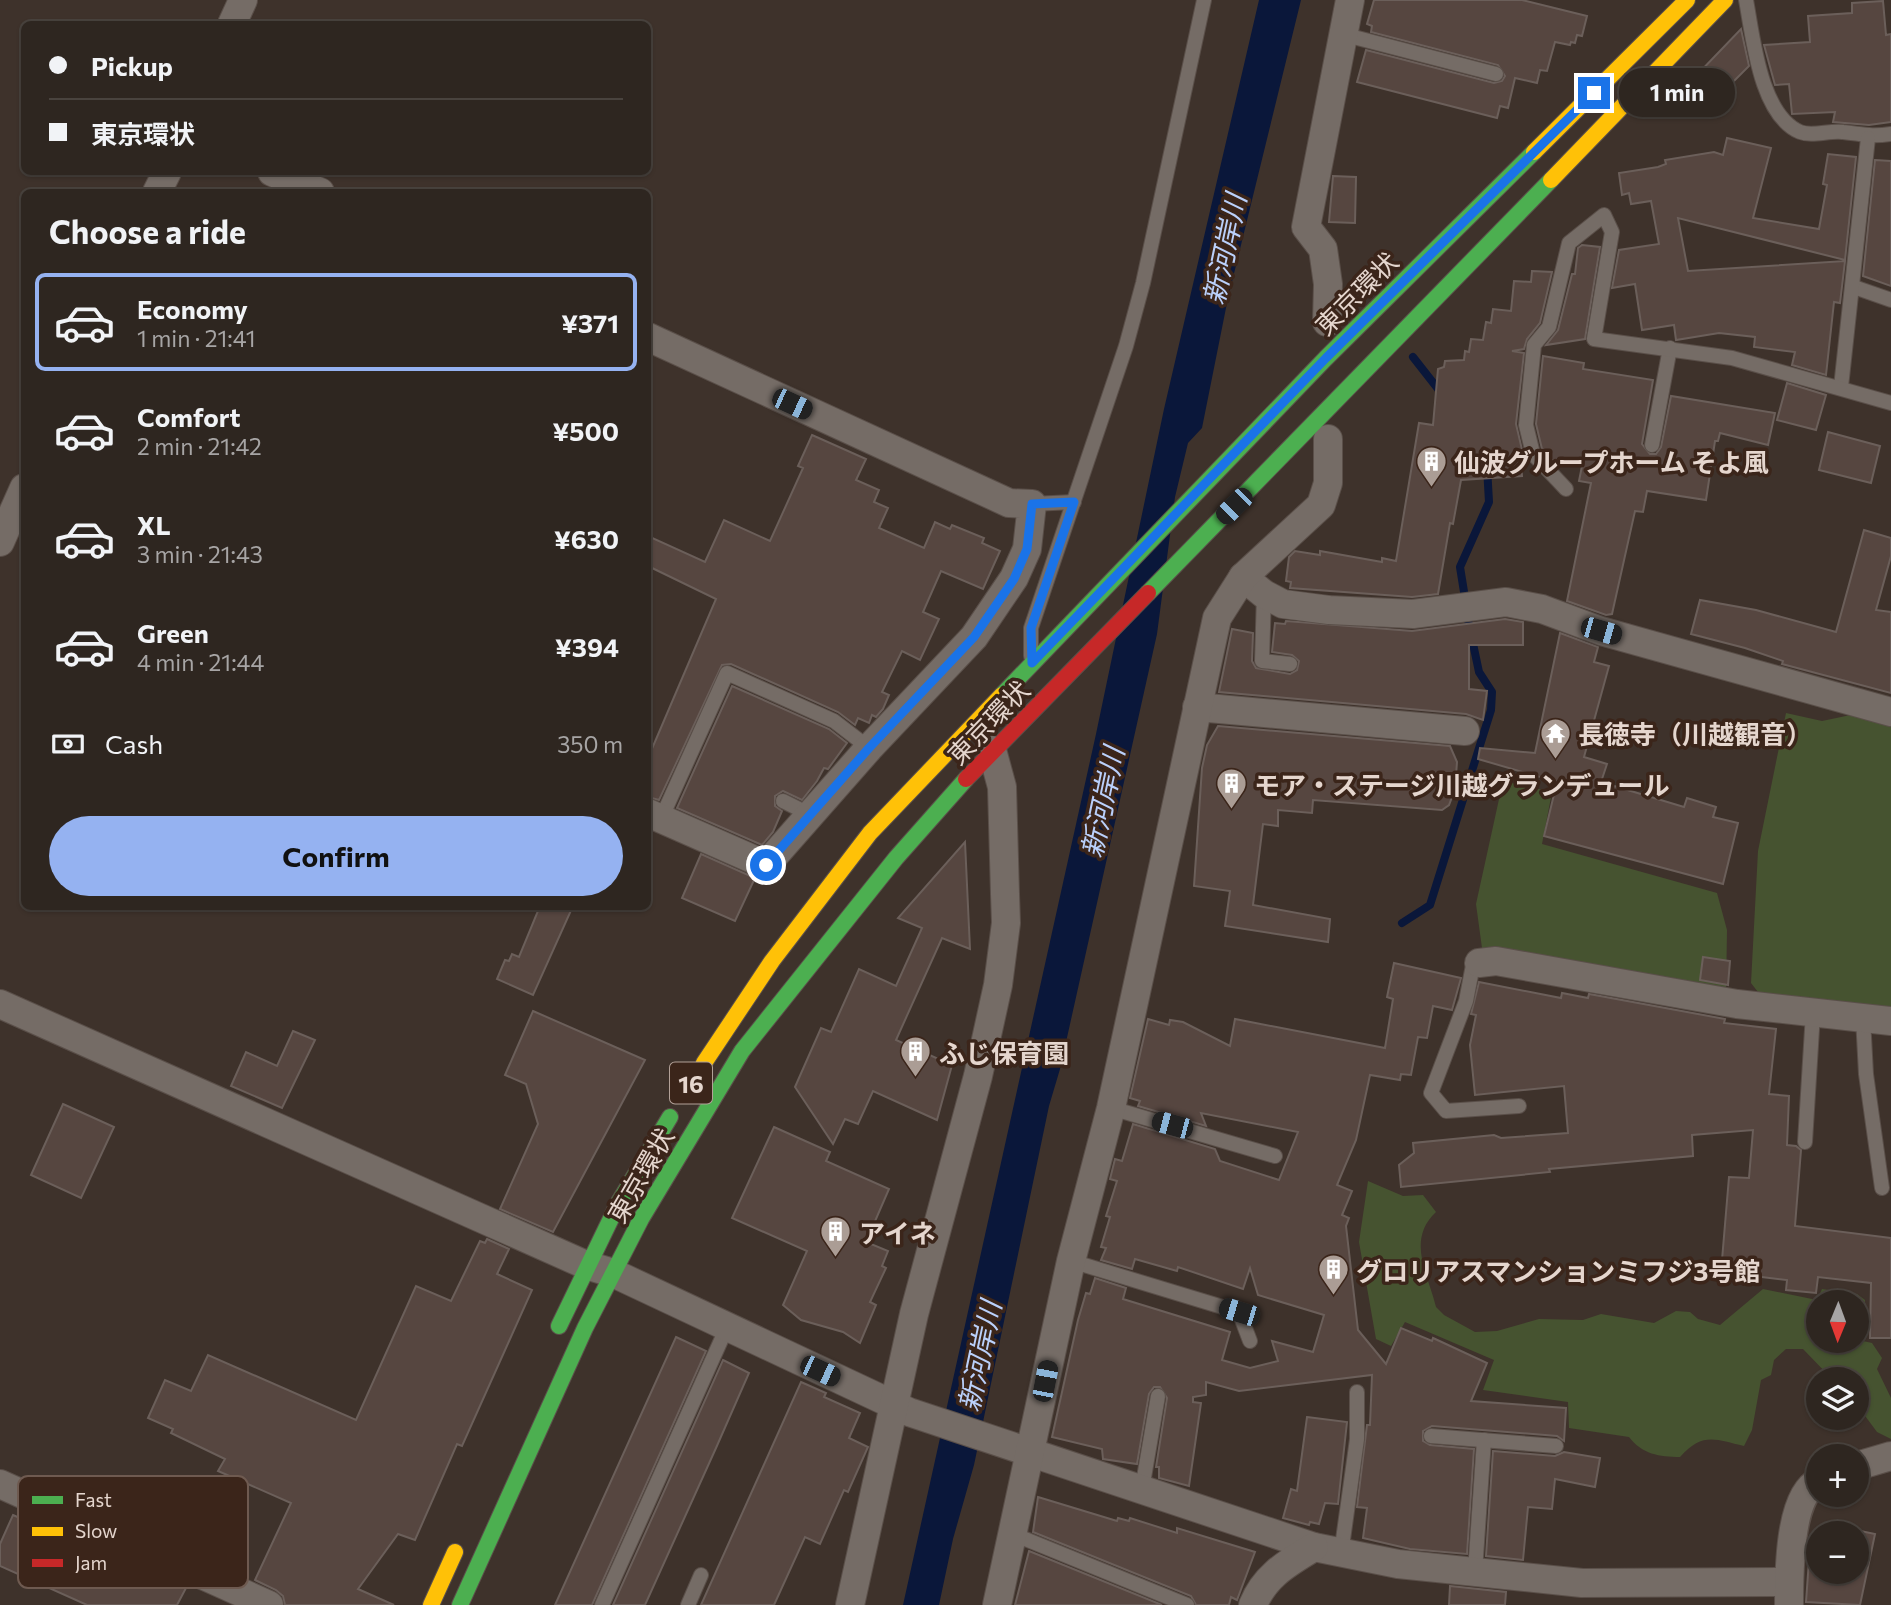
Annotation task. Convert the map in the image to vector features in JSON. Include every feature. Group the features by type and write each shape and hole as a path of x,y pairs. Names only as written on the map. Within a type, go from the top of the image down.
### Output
{"highway":[{"name":"東京環状","path":"694,1079 772,961 870,833 1287,400 1687,0"},
{"name":"東京環状","path":"460,1605 527,1452 613,1273 641,1219 742,1051 887,869 992,750 1271,468 1725,0"},
{"name":"東京環状","path":"551,1342 586,1265 680,1101"},
{"path":"431,1605 459,1543"}],"street":[{"path":"233,21 243,0"},
{"path":"1327,321 1328,284 1323,249 1304,232 1350,0"},
{"path":"279,175 313,189"},
{"path":"651,338 1009,503 1032,504 1027,549 1014,579 974,637 869,748 766,865 654,816"},
{"path":"997,1605 1013,1534 1024,1452 1070,1261 1111,1108 1217,618 1254,586 1321,505 1328,483 1328,439"},
{"path":"11,534 21,499"},
{"path":"1254,586 1283,604 1377,614 1413,614 1506,602 1542,609 1614,634 1891,712"},
{"path":"1197,707 1465,731"},
{"path":"850,1605 902,1409 998,985 1006,923 1006,894 1002,787 992,750"},
{"path":"1479,963 1496,961 1737,1004 1891,1021"},
{"path":"0,1004 586,1265 613,1273 902,1409 1024,1452 1327,1550 1475,1572 1582,1583 1789,1594 1798,1506 1806,1490"},
{"path":"1869,1462 1891,1456"},
{"path":"0,1483 18,1491"},
{"path":"1254,1605 1259,1591 1274,1572 1327,1550"},
{"path":"232,1588 269,1605"}],"lane":[{"path":"1032,663 1031,628 1126,346 1143,283 1205,0"},
{"path":"1746,0 1763,88 1788,125 1802,133 1842,131 1867,138 1891,134"},
{"path":"1342,34 1496,74"},
{"path":"1842,387 1867,138"},
{"path":"1566,489 1532,454 1526,425 1534,345 1549,327 1569,243 1604,215 1612,232 1594,339 1732,358 1891,403"},
{"path":"1854,287 1891,300"},
{"path":"1652,445 1670,348"},
{"path":"1032,504 1074,502"},
{"path":"1254,586 1262,662 1290,664"},
{"path":"654,816 727,673 834,721 869,748"},
{"path":"783,801 811,815"},
{"path":"1479,963 1472,970 1466,1001 1430,1093 1446,1111 1518,1106"},
{"path":"1805,1142 1813,1013"},
{"path":"1863,1018 1867,1074 1882,1188"},
{"path":"1111,1108 1275,1156"},
{"path":"1070,1261 1239,1312 1250,1342"},
{"path":"601,1605 727,1327"},
{"path":"1327,1550 1357,1438 1357,1392"},
{"path":"1142,1489 1157,1396"},
{"path":"1431,1436 1556,1446"},
{"path":"1475,1572 1484,1440"},
{"path":"1013,1534 1183,1604"},
{"path":"688,1605 701,1575"}],"green space":[{"path":"1865,712 1891,720 1891,1010 1761,996 1751,983 1758,851 1786,713 1822,721"},
{"path":"1503,781 1552,792 1542,844 1717,893 1727,930 1726,992 1482,948 1476,904"},
{"path":"1368,1181 1403,1196 1423,1195 1436,1212 1422,1234 1421,1246 1436,1307 1444,1315 1475,1332 1497,1331 1539,1319 1583,1320 1601,1314 1654,1323 1676,1311 1690,1312 1698,1319 1720,1325 1763,1289 1806,1298 1806,1352 1803,1349 1786,1349 1774,1360 1771,1375 1761,1380 1752,1430 1744,1446 1725,1441 1702,1441 1680,1457 1645,1451 1629,1437 1569,1428 1568,1402 1483,1390 1494,1360 1405,1322 1391,1346 1376,1339 1359,1242"},
{"path":"1869,1342 1872,1343 1882,1358 1877,1369 1891,1398 1891,1439 1877,1432 1869,1421 1869,1367 1820,1367 1807,1353 1869,1353"}],"water":[{"name":"新河岸川","path":"1259,0 1301,0 1228,298 1202,428 1188,443 1175,497 1157,634 1060,1069 1049,1106 974,1465 953,1539 939,1605 903,1605 1096,734 1164,409"}],"building":[{"path":"1374,0 1522,0 1587,16 1582,36 1577,35 1575,43 1571,42 1570,45 1555,42 1547,71 1540,70 1537,83 1515,78 1508,108 1500,106 1497,118 1357,82 1366,50 1494,83 1502,81 1505,76 1498,65 1371,32 1372,26 1367,24"},
{"path":"1883,1 1886,35 1891,34 1891,122 1869,125 1833,122 1835,112 1792,114 1789,84 1775,85 1764,45 1810,42 1808,16 1852,13 1852,3"},
{"path":"1741,29 1749,66 1715,100 1693,79"},
{"path":"1727,138 1771,148 1753,218 1819,229 1827,185 1823,184 1828,154 1856,157 1845,260 1678,218 1688,271 1845,261 1840,303 1834,302 1826,375 1792,365 1795,352 1754,347 1755,337 1719,333 1676,340 1674,325 1642,330 1635,284 1612,288 1619,250 1659,244 1651,201 1631,204 1629,193 1622,195 1619,173 1658,167 1666,164 1665,160 1714,152 1723,155"},
{"path":"1875,160 1891,161 1891,286 1863,276"},
{"path":"1333,176 1356,177 1355,223 1329,222"},
{"path":"1582,245 1600,247 1585,339 1546,345 1558,330 1572,274 1575,274 1578,248"},
{"path":"1532,271 1552,272 1540,323 1527,339 1524,349 1512,351 1524,353 1516,424 1523,454 1520,454 1522,476 1461,480 1453,524 1450,523 1438,594 1412,597 1290,588 1291,582 1286,581 1289,557 1295,551 1320,555 1320,551 1382,562 1382,558 1396,561 1419,423 1433,425 1438,369 1444,367 1445,361 1464,360 1465,351 1469,352 1471,339 1483,340 1486,322 1491,323 1493,309 1511,311 1514,281 1531,282"},
{"path":"1543,356 1584,363 1583,369 1653,380 1642,444 1650,454 1656,454 1661,447 1671,396 1775,413 1768,445 1720,433 1718,441 1715,441 1706,500 1647,491 1643,512 1635,511 1612,614 1606,615 1567,601 1591,483 1579,481 1582,466 1552,460 1542,449 1536,424"},
{"path":"1787,383 1826,395 1816,430 1777,420"},
{"path":"1828,432 1880,446 1871,483 1819,470"},
{"path":"812,435 866,459 856,480 879,490 874,502 888,508 879,528 924,548 935,522 950,529 952,525 984,538 982,543 1000,551 983,589 941,571 923,612 939,619 920,660 902,651 882,692 889,695 883,709 876,717 872,715 869,723 858,718 855,725 838,712 731,664 722,665 659,800 651,798 651,751 716,599 651,567 651,537 705,562 724,520 770,541 803,468 798,466"},
{"path":"1864,530 1891,538 1891,556 1876,610 1891,612 1891,693 1782,664 1783,661 1745,648 1691,634 1700,600 1756,610 1836,632"},
{"path":"1505,619 1523,622 1523,645 1469,645 1469,689 1487,691 1483,720 1466,714 1219,692 1232,629 1253,633 1252,661 1256,668 1290,674 1297,670 1299,661 1292,655 1272,652 1275,623 1285,624 1286,621 1412,631"},
{"name":"長徳寺（川越観音）","path":"1560,633 1598,647 1594,662 1609,666 1584,757 1607,764 1601,782 1684,807 1687,798 1716,807 1713,817 1738,823 1723,884 1544,836 1557,782 1478,759 1480,748 1535,753"},
{"path":"732,686 829,729 847,743 828,769 824,768 802,800 783,791 775,796 775,806 782,811 773,832 762,845 677,808"},
{"name":"モア・ステージ川越グランデュール","path":"1218,726 1450,746 1457,762 1455,789 1449,805 1442,810 1313,800 1312,813 1278,810 1278,826 1263,824 1253,905 1330,919 1328,942 1225,926 1230,891 1194,886 1202,768 1207,745"},
{"path":"965,842 970,949 942,938 896,1040 952,1065 937,1120 873,1091 858,1124 845,1119 833,1144 795,1087 821,1028 831,1032 859,969 896,986 922,928 898,918"},
{"path":"701,854 755,878 735,921 682,898"},
{"path":"538,910 571,910 533,995 497,979 505,960 509,961 512,954 519,957"},
{"path":"1703,957 1730,961 1728,985 1700,980"},
{"path":"1394,963 1461,978 1452,1010 1433,1006 1427,1038 1418,1037 1411,1075 1401,1074 1400,1080 1370,1075 1356,1140 1337,1185 1352,1191 1342,1215 1349,1218 1346,1226 1358,1330 1386,1364 1401,1328 1432,1341 1433,1338 1487,1363 1471,1401 1566,1408 1564,1441 1557,1436 1432,1426 1423,1431 1423,1441 1430,1445 1474,1449 1467,1554 1410,1549 1363,1538 1367,1508 1357,1507 1367,1425 1370,1425 1372,1375 1239,1391 1206,1382 1206,1395 1193,1397 1193,1402 1201,1403 1189,1486 1159,1478 1159,1467 1156,1467 1167,1398 1160,1387 1154,1387 1149,1394 1137,1464 1103,1459 1102,1449 1052,1437 1078,1320 1086,1293 1090,1294 1095,1278 1126,1288 1123,1299 1230,1332 1222,1360 1250,1368 1278,1361 1272,1341 1313,1352 1324,1315 1258,1295 1250,1268 1243,1289 1178,1267 1177,1271 1135,1259 1132,1269 1101,1260 1106,1248 1101,1247 1110,1217 1106,1216 1117,1181 1110,1179 1115,1159 1122,1161 1133,1124 1215,1149 1220,1161 1279,1180 1298,1132 1201,1113 1206,1126 1138,1106 1140,1101 1130,1098 1148,1019 1169,1025 1170,1020 1183,1022 1230,1046 1235,1019 1385,1048 1393,999 1387,997"},
{"path":"1479,982 1561,998 1562,993 1588,998 1589,994 1725,1019 1724,1023 1776,1029 1769,1094 1789,1096 1787,1145 1801,1150 1795,1226 1891,1238 1891,1338 1870,1338 1871,1283 1818,1277 1816,1290 1806,1292 1786,1290 1787,1280 1721,1272 1729,1177 1749,1178 1753,1130 1692,1135 1693,1156 1549,1169 1550,1172 1401,1187 1399,1165 1414,1153 1413,1143 1494,1135 1501,1138 1568,1133 1564,1086 1475,1095 1470,1045 1476,1015 1471,1014"},
{"path":"533,1011 645,1060 553,1232 500,1209 538,1124 526,1084 505,1075"},
{"path":"293,1031 315,1040 282,1108 231,1086 246,1052 277,1066"},
{"path":"63,1104 114,1127 81,1198 31,1175"},
{"path":"774,1127 830,1152 826,1161 889,1189 866,1242 888,1251 882,1266 886,1268 870,1302 876,1305 860,1343 843,1332 801,1320 783,1305 807,1251 732,1218"},
{"path":"487,1239 509,1249 497,1274 532,1290 462,1446 457,1444 415,1540 398,1534 358,1589 394,1605 285,1605 283,1596 276,1590 255,1580 291,1503 248,1484 248,1476 229,1476 218,1471 225,1459 171,1433 173,1429 148,1418 165,1380 191,1391 208,1355 356,1420 416,1286 451,1301 480,1241 485,1243"},
{"path":"676,1337 706,1351 592,1605 555,1605"},
{"path":"723,1360 749,1373 716,1448 645,1605 613,1605"},
{"path":"801,1382 826,1393 824,1397 860,1413 849,1438 868,1447 848,1492 844,1490 820,1544 805,1537 774,1605 701,1605"},
{"path":"1307,1417 1347,1422 1338,1504 1325,1503 1319,1524 1310,1522 1309,1525 1283,1518 1291,1489 1297,1491"},
{"path":"1493,1451 1555,1456 1564,1452 1600,1458 1595,1487 1555,1479 1552,1509 1528,1507 1523,1560 1486,1556"},
{"path":"1038,1497 1117,1521 1118,1518 1129,1521 1130,1518 1177,1533 1177,1528 1255,1552 1237,1600 1231,1597 1229,1605 1196,1605 1191,1596 1033,1532"},
{"path":"13,1515 18,1517 18,1574 0,1566 0,1544"},
{"path":"1869,1533 1875,1534 1869,1562"},
{"path":"1029,1551 1162,1605 1015,1605"},
{"path":"1807,1584 1864,1584 1860,1605 1806,1602"},
{"path":"1450,1586 1506,1592 1505,1605 1449,1605"},
{"path":"49,1588 186,1588 177,1605 87,1605"}],"waterway":[{"path":"1413,357 1442,394"},
{"path":"1465,598 1460,567 1489,502 1487,467"},
{"path":"1402,923 1430,905 1491,710 1492,692 1479,672 1468,620"}],"traffic: fast":[{"path":"1002,695 1326,358 1534,152"},
{"path":"1148,593 1551,180"},
{"path":"460,1605 585,1328 641,1219 742,1051 896,858 966,779"},
{"path":"559,1326 619,1202 670,1117"}],"traffic: slow":[{"path":"1534,152 1687,0"},
{"path":"1551,180 1725,0"},
{"path":"704,1063 772,961 870,833 1002,695"},
{"path":"431,1605 455,1552"}],"traffic: jam":[{"path":"966,779 1148,593"}],"place":[{"name":"仙波グループホーム そよ風","path":"1431,488"},
{"name":"長徳寺（川越観音）","path":"1555,760"},
{"name":"モア・ステージ川越グランデュール","path":"1231,811"},
{"name":"ふじ保育園","path":"916,1079"},
{"name":"アイネ","path":"836,1259"},
{"name":"グロリアスマンションミフジ3号館","path":"1333,1297"}],"route":[{"path":"766,865 869,748 974,637 1014,579 1027,549 1032,504 1074,502 1031,628 1032,663 1326,358 1594,93"}]}
